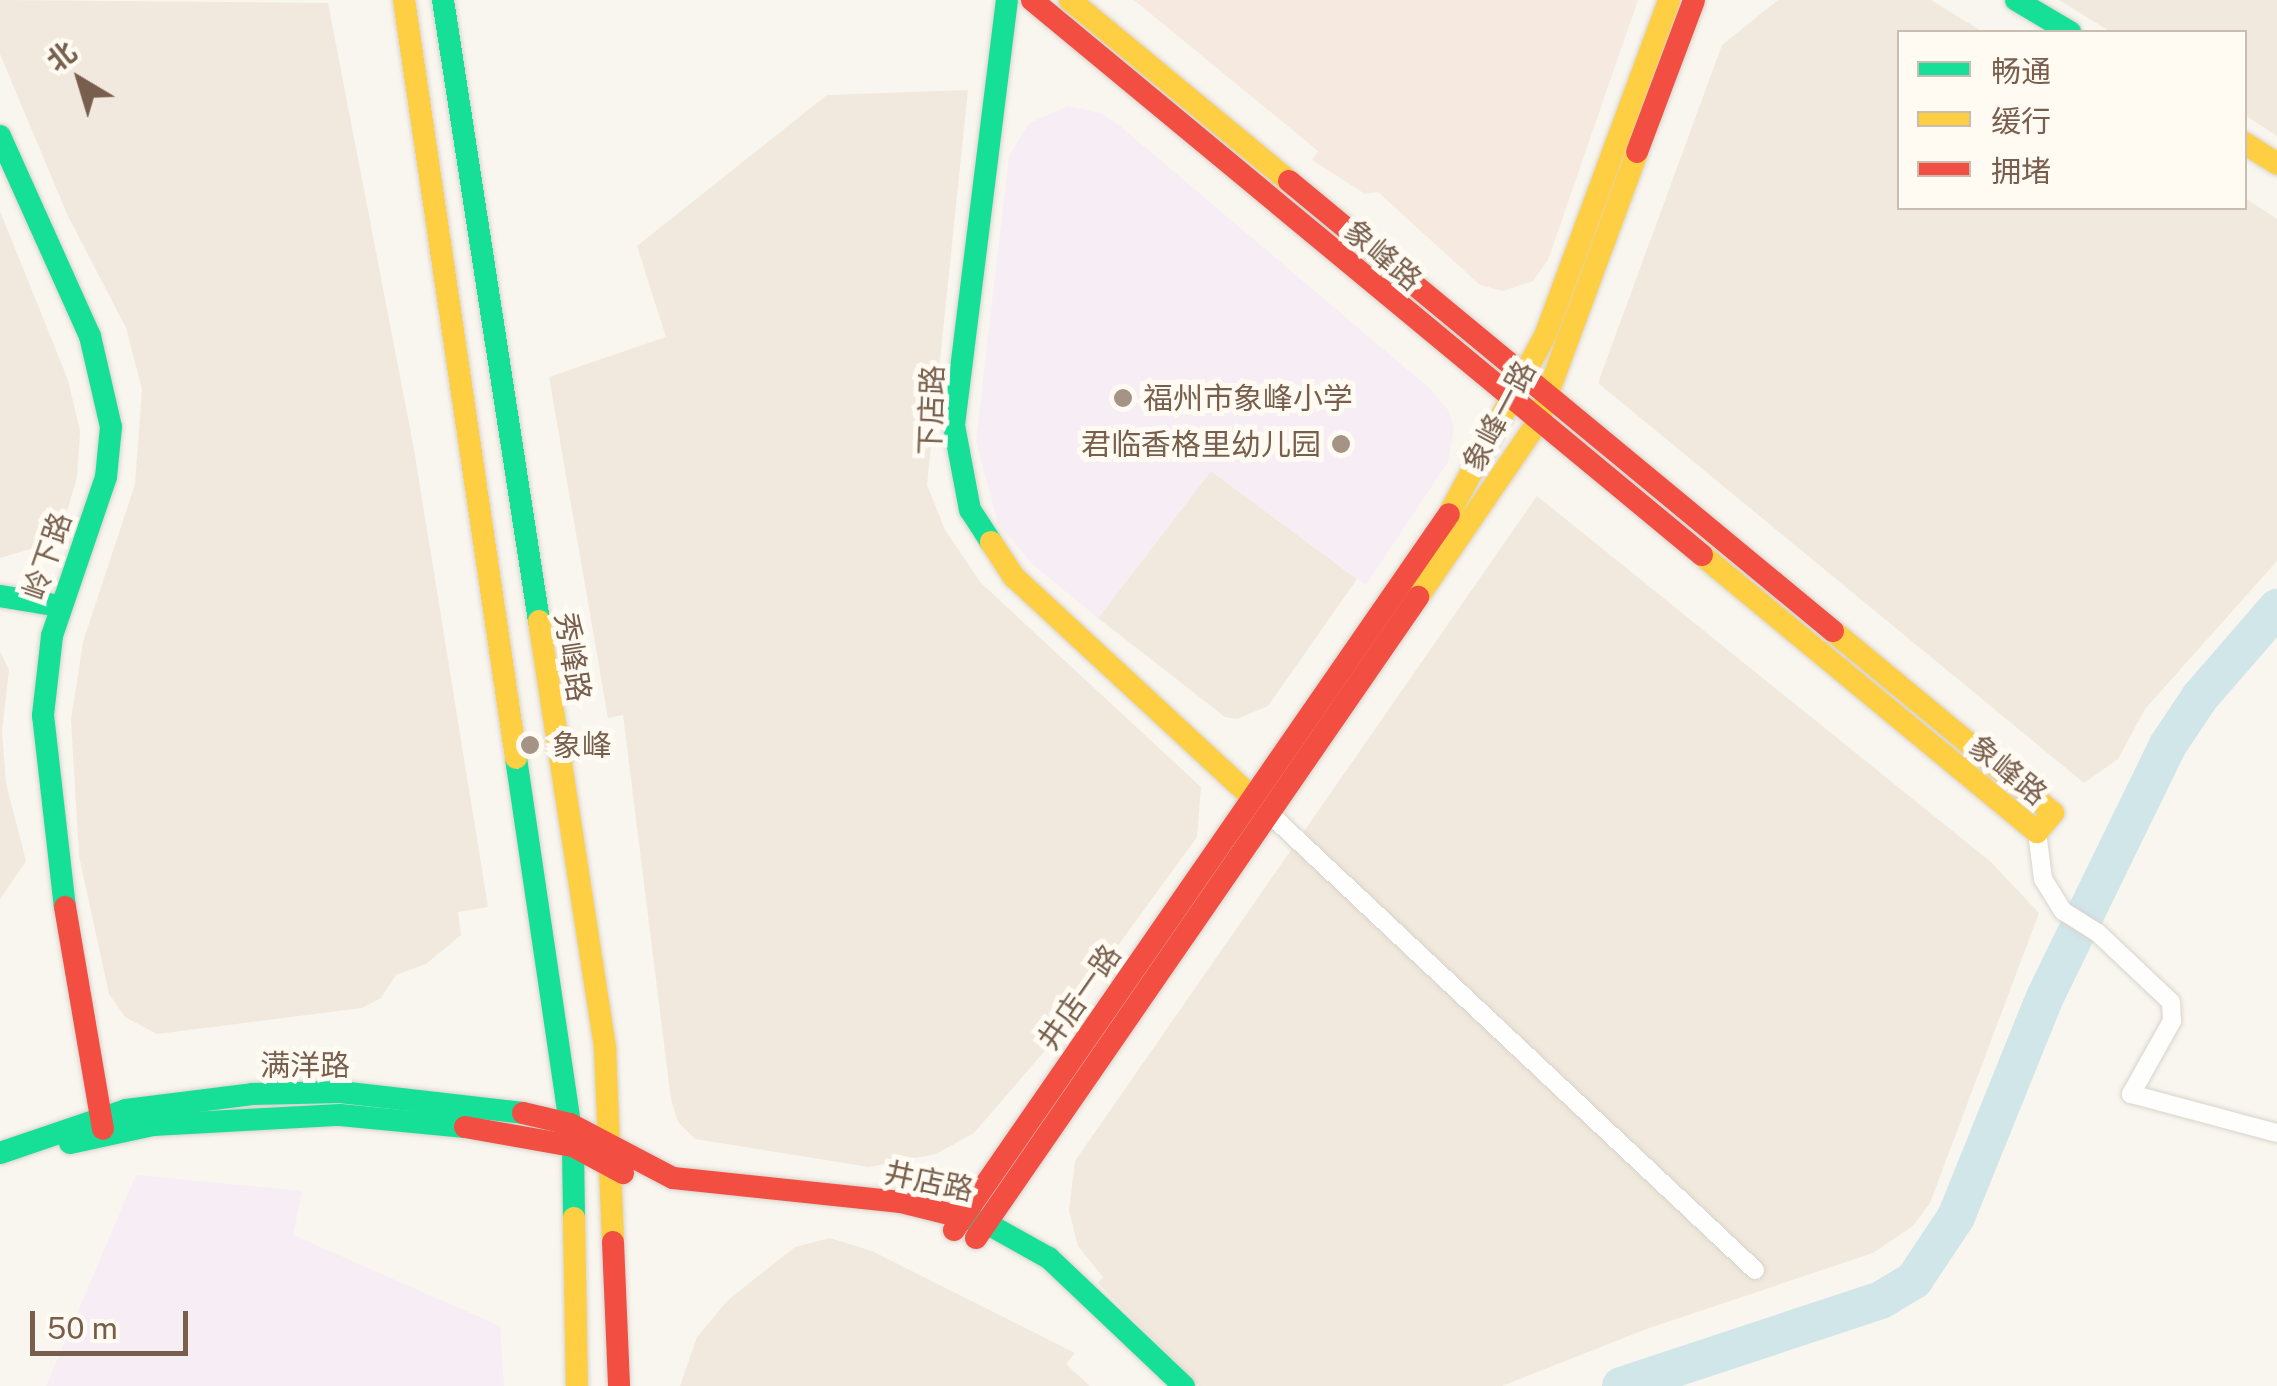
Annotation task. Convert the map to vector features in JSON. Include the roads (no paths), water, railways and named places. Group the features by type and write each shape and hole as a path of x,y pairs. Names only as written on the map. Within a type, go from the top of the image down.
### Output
{"main road":[{"path":"404,0 572,1135 578,1386"},
{"name":"秀峰路","path":"443,0 605,1049 613,1156 619,1386"},
{"name":"下店路","path":"1008,0 954,425 964,492 981,536 1014,576 1263,808"},
{"name":"象峰路","path":"1032,0 1514,405 2037,832 2054,813 1547,399 1070,0"},
{"name":"象峰一路","path":"1263,808 1474,479 1514,405 1669,0"},
{"name":"象峰一路","path":"1263,808 1537,424 1694,0"},
{"path":"2016,0 2067,30"},
{"name":"岭下路","path":"0,136 90,336 110,427 106,477 60,606 44,690 46,766 102,1125"},
{"path":"2247,145 2277,164"},
{"path":"0,596 60,606"},
{"name":"井店一路","path":"969,1227 1263,808"},
{"name":"满洋路","path":"0,1153 212,1097 340,1092 572,1135 613,1156"},
{"name":"满洋路","path":"0,1170 102,1125"},
{"name":"井店路","path":"613,1156 672,1194 969,1227 1049,1258 1184,1386"},
{"name":"井店路","path":"969,1227 1040,1269 1165,1386"}],"street":[{"path":"1263,808 1755,1270"},
{"path":"2037,832 2043,879 2063,911 2098,933 2171,1002 2172,1022 2131,1094 2277,1133"}],"waterway":[{"path":"1621,1386 1881,1300 1914,1280 1956,1217 2045,997 2168,745 2200,697 2277,608"}],"place":[{"name":"福州市象峰小学","path":"1123,398"},
{"name":"君临香格里幼儿园","path":"1341,444"},
{"name":"象峰","path":"530,745"}]}
